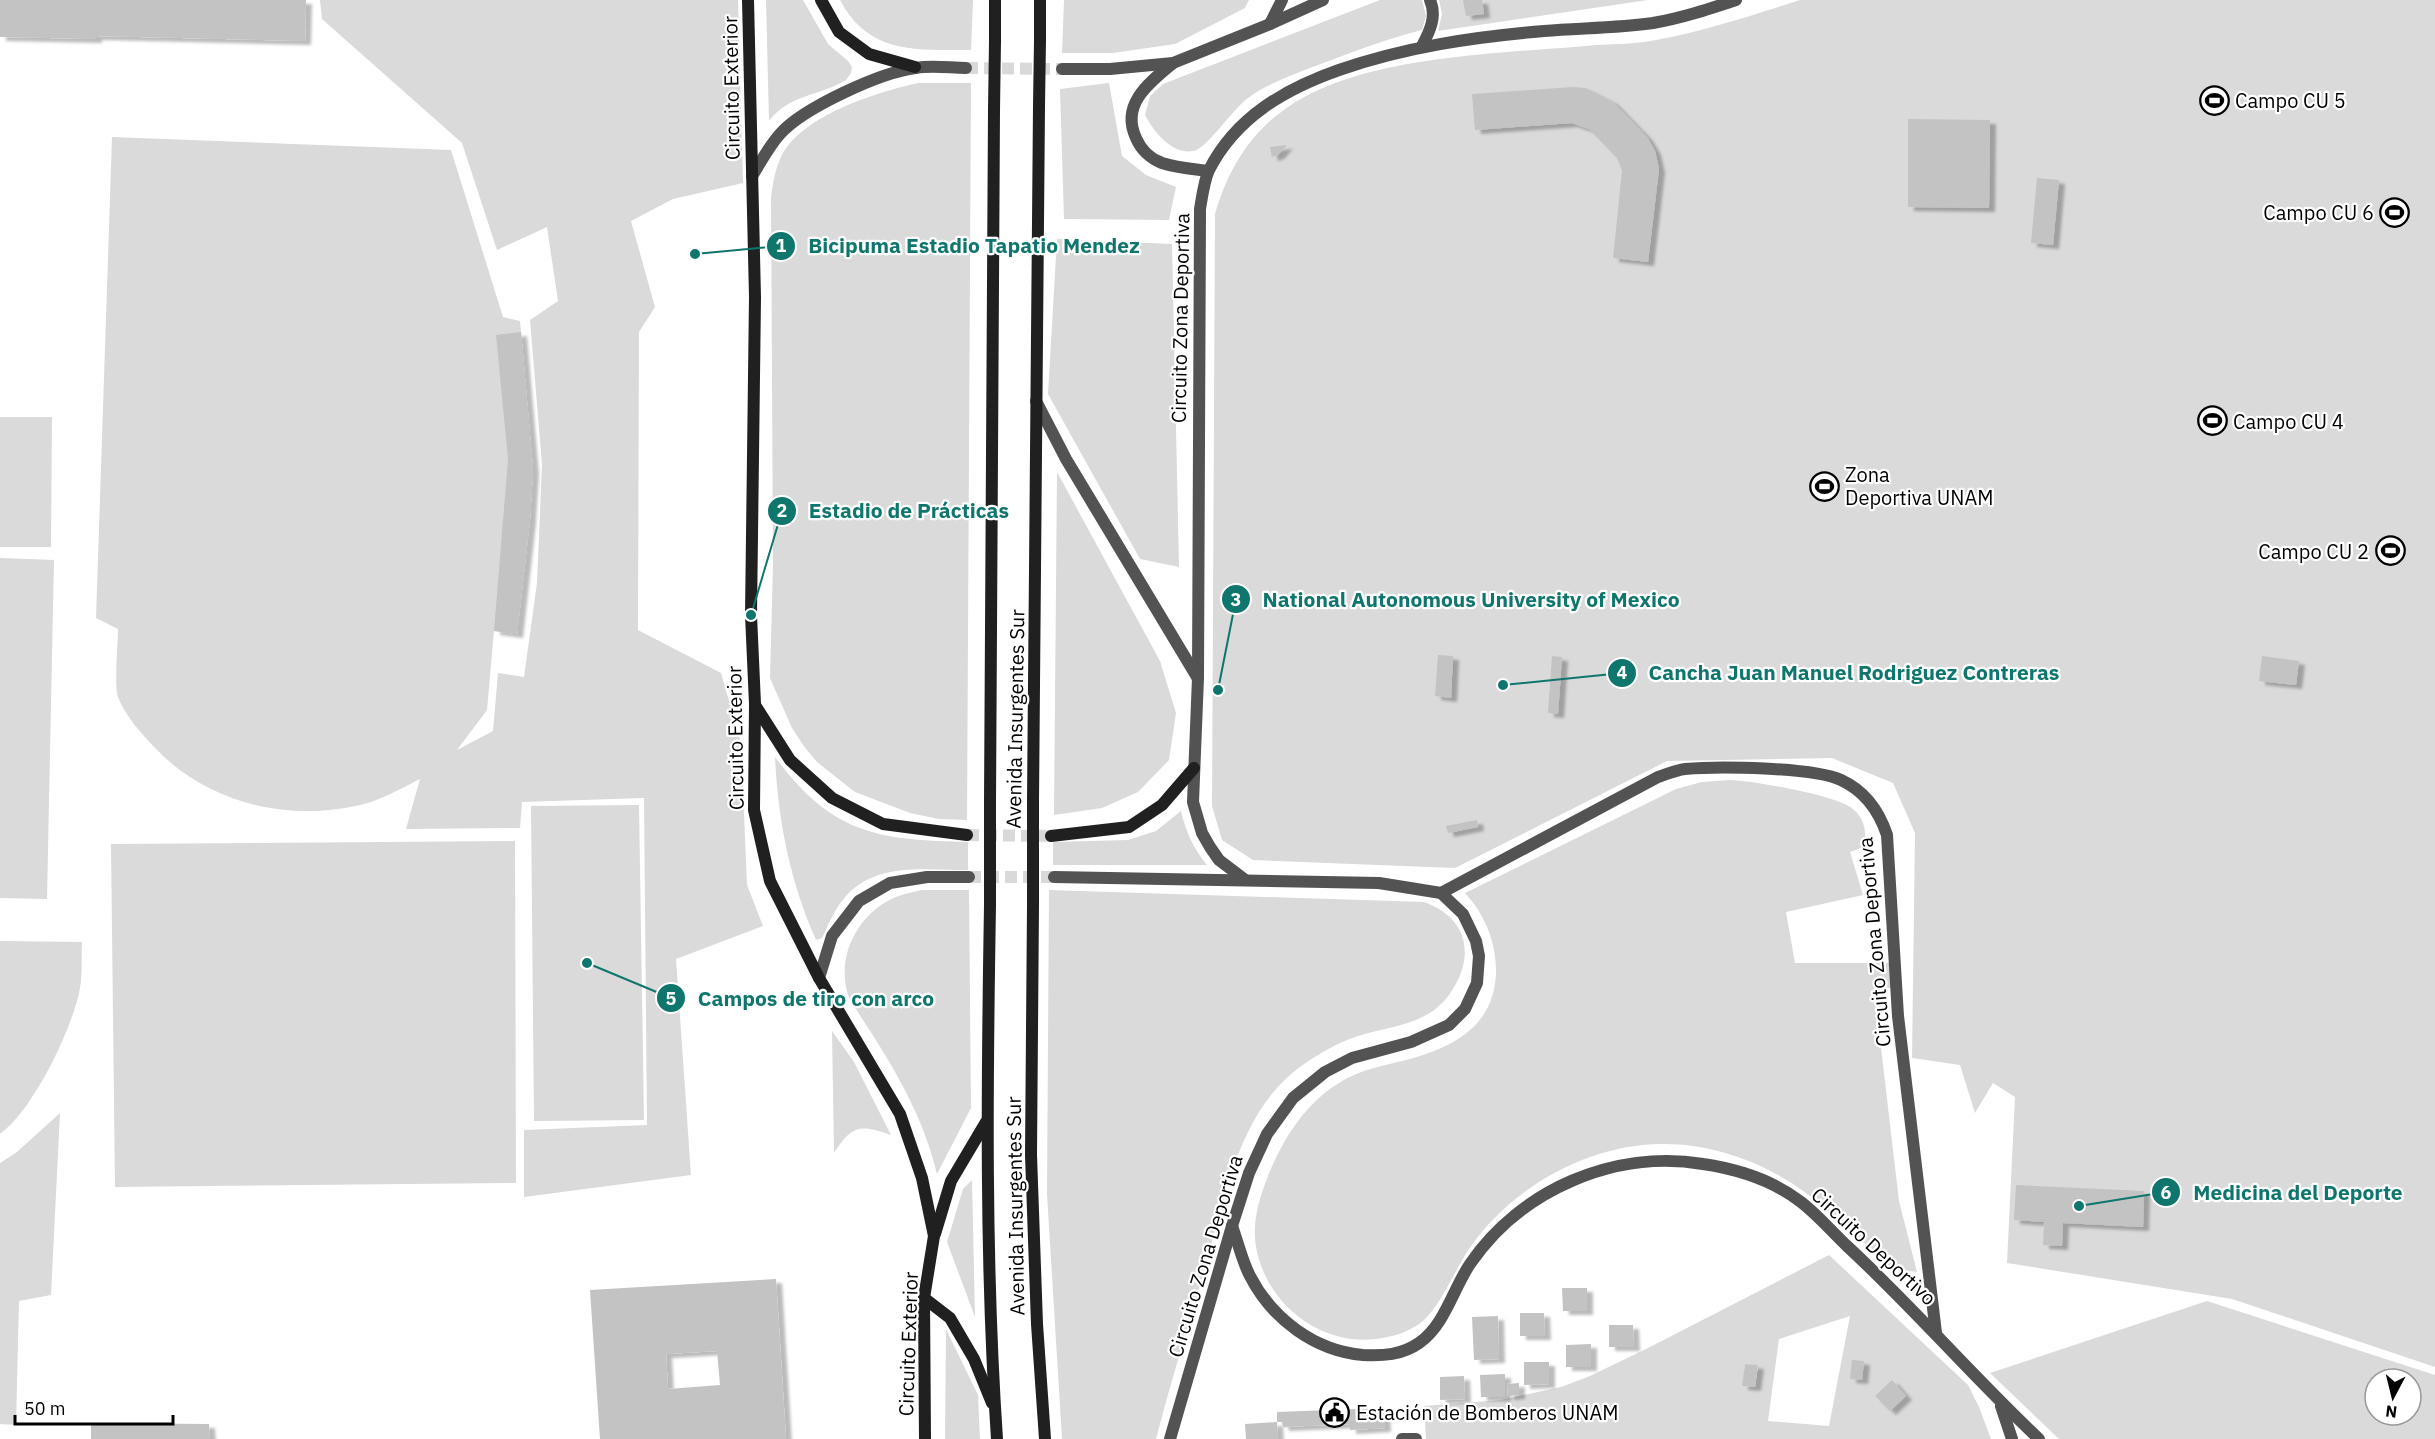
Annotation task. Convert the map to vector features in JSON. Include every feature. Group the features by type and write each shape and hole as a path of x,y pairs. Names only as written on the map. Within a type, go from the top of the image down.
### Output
{"main road":[{"name":"Circuito Exterior","path":"748,0 755,297 751,615 755,704 754,810 770,881 819,978 900,1114 922,1178 934,1236 924,1298 925,1439"},
{"name":"Circuito Exterior","path":"821,0 839,32 869,54 915,68"},
{"name":"Avenida Insurgentes Sur","path":"995,0 990,905 986,1121 988,1260 998,1439"},
{"name":"Avenida Insurgentes Sur","path":"1040,0 1031,1155 1037,1324 1045,1439"},
{"path":"755,704 790,760 832,798 883,824 967,835"},
{"path":"1051,836 1129,827 1162,804 1194,768"},
{"path":"934,1236 951,1181 986,1121"},
{"path":"924,1298 950,1318 974,1359 996,1410"}],"street":[{"path":"1270,24 1282,0"},
{"path":"1062,69 1110,69 1173,63 1323,0"},
{"path":"1422,46 1430,30 1432,18 1430,0"},
{"name":"Circuito Zona Deportiva","path":"1244,879 1219,860 1202,833 1193,802 1197,678 1200,209 1208,171 1236,131 1267,103 1307,81 1374,57 1422,46 1542,31 1654,22 1697,13 1736,0"},
{"path":"1173,63 1149,83 1136,100 1132,111 1133,132 1143,150 1160,163 1208,171"},
{"name":"Circuito Exterior","path":"752,176 780,133 802,115 822,103 869,82 915,68 966,69"},
{"path":"1036,401 1066,459 1197,678"},
{"name":"Circuito Zona Deportiva","path":"1170,1439 1232,1226 1250,1173 1267,1134 1293,1098 1325,1072 1344,1062 1430,1036 1449,1025 1466,1009 1477,984 1479,956 1476,941 1463,914 1441,893 1658,777 1672,772 1694,769 1774,770 1827,775 1841,780 1865,796 1875,808 1887,835 1898,1016 1936,1333"},
{"path":"819,978 832,936 859,901 890,883 927,877 969,877"},
{"path":"1054,877 1379,883 1441,893"},
{"name":"Circuito Deportivo","path":"1232,1226 1252,1280 1271,1306 1288,1323 1302,1334 1332,1349 1365,1355 1393,1354 1407,1350 1427,1337 1442,1317 1462,1276 1487,1242 1518,1213 1545,1194 1584,1176 1618,1166 1645,1162 1700,1163 1753,1177 1801,1202 1936,1333 1998,1399"},
{"path":"1998,1399 2012,1439"},
{"path":"1998,1399 2039,1439"},
{"path":"1402,1439 1416,1438"}],"shaded area":[{"path":"320,0 738,0 743,183 673,199 631,221 655,307 639,332 638,630 721,673 741,743 747,885 763,926 676,959 691,1175 524,1197 524,1130 647,1125 644,798 522,802 520,828 406,829 420,779 377,800 342,808 314,811 285,810 256,805 228,797 178,769 140,731 118,697 116,674 118,629 96,618 112,137 451,150 503,317 520,321 533,470 517,634 494,631 487,710 457,750 493,731 498,673 524,677 537,583 542,465 530,320 558,301 547,227 497,250 462,143 322,19"},
{"path":"766,0 803,0 828,44 852,67 846,80 795,100 777,112 769,121"},
{"path":"840,0 973,0 971,50 913,49 880,40 865,31 852,18"},
{"path":"1064,0 1249,0 1245,8 1175,44 1113,53 1062,53"},
{"path":"1380,0 1422,0 1426,16 1422,30 1395,37 1291,75 1264,88 1248,98 1206,143 1194,151 1171,146 1153,128 1145,115 1150,96 1163,84"},
{"path":"1439,0 1648,0 1438,31 1442,14"},
{"name":"Zona Deportiva UNAM","path":"1800,0 2435,0 2435,1367 2232,1299 2007,1263 2015,1097 1993,1083 1975,1113 1960,1065 1912,1058 1915,833 1893,783 1832,758 1667,761 1455,868 1253,860 1222,840 1212,806 1215,214 1240,156 1260,131 1284,110 1315,91 1352,77 1434,60 1649,41 1710,27"},
{"path":"918,83 971,83 967,820 939,819 910,813 855,792 817,762 803,745 792,728 770,678 773,564 771,197 776,172 781,157 791,142 822,118 862,100"},
{"path":"1109,83 1122,156 1146,175 1176,187 1169,220 1064,219 1060,89"},
{"path":"1057,239 1172,244 1179,567 1140,559 1048,394"},
{"path":"0,417 52,417 51,547 0,547"},
{"path":"1057,472 1160,661 1176,713 1169,760 1138,792 1102,808 1054,815"},
{"path":"0,558 54,560 47,899 0,898"},
{"path":"775,757 796,783 816,802 837,817 859,828 907,839 968,842 968,870 900,870 868,879 854,888 842,901 822,938 816,940 792,873 782,827"},
{"path":"1730,780 1775,786 1831,799 1853,809 1863,822 1864,847 1850,852 1863,895 1786,912 1795,963 1892,963 1892,988 1874,988 1899,1201 1917,1272 1891,1267 1831,1213 1775,1173 1740,1158 1703,1148 1665,1144 1637,1146 1609,1151 1581,1160 1530,1188 1507,1206 1486,1227 1469,1249 1430,1314 1411,1329 1392,1336 1365,1340 1322,1331 1303,1320 1286,1306 1262,1269 1256,1247 1255,1226 1265,1184 1281,1147 1301,1117 1326,1092 1356,1074 1441,1048 1461,1037 1477,1023 1488,1006 1494,987 1496,967 1487,927 1478,909 1465,893 1676,789 1702,782"},
{"path":"639,805 644,1120 534,1121 531,806"},
{"path":"1181,811 1191,840 1207,865 1053,865 1053,842 1128,840 1156,831"},
{"path":"515,841 516,1183 115,1187 111,844"},
{"path":"922,890 969,890 971,1108 937,1174 922,1127 901,1083 850,1000 845,972 850,945 864,920 874,910 890,900 903,894"},
{"path":"1049,890 1424,902 1450,917 1458,927 1463,939 1465,951 1459,978 1441,1004 1430,1013 1417,1019 1361,1035 1322,1052 1300,1067 1278,1087 1260,1111 1245,1138 1224,1197 1156,1439 1062,1439 1047,1194"},
{"path":"0,941 82,942 80,987 68,1029 37,1089 12,1123 0,1134"},
{"path":"832,1031 854,1062 891,1135 872,1129 858,1129 846,1137 834,1153"},
{"path":"60,1113 51,1295 19,1301 16,1425 0,1424 0,1163 17,1152"},
{"path":"972,1180 975,1317 947,1242 963,1189"},
{"path":"1829,1255 1968,1385 1991,1439 1426,1439 1424,1406 1501,1400 1561,1387 1590,1376","holes":["1850,1316 1829,1426 1768,1421 1779,1339","1745,1364 1758,1366 1755,1387 1743,1385"]},
{"path":"2207,1301 2410,1367 2363,1367 2363,1427 2423,1427 2423,1371 2435,1375 2435,1439 2059,1439 1990,1373"},
{"path":"946,1329 978,1395 980,1439 945,1439"}],"building":[{"path":"0,0 306,0 305,41 96,36 96,39 0,37"},
{"path":"1463,0 1482,0 1484,14 1466,16"},
{"path":"1586,88 1612,101 1647,137 1655,151 1659,169 1648,262 1613,258 1622,171 1617,158 1589,129 1572,123 1475,130 1472,94"},
{"path":"1908,119 1990,120 1989,208 1908,207"},
{"path":"1287,145 1278,155 1272,157 1270,147"},
{"path":"2037,178 2059,180 2053,245 2031,243"},
{"path":"521,332 533,470 517,634 494,631 508,459 496,335"},
{"path":"1438,655 1453,656 1451,698 1435,696"},
{"path":"1552,656 1562,657 1558,714 1548,713"},
{"path":"2262,656 2299,661 2296,685 2259,681"},
{"path":"1477,820 1478,827 1448,833 1446,826"},
{"path":"2016,1185 2144,1191 2143,1227 2063,1223 2062,1246 2043,1245 2044,1222 2014,1220"},
{"path":"776,1279 786,1439 600,1439 590,1290","holes":["717,1351 720,1385 668,1389 666,1354"]},
{"path":"1562,1288 1587,1288 1587,1311 1563,1311"},
{"path":"1520,1313 1544,1313 1545,1336 1520,1336"},
{"path":"1498,1316 1499,1359 1474,1360 1472,1317"},
{"path":"1609,1325 1633,1325 1634,1347 1609,1347"},
{"path":"1591,1344 1591,1367 1566,1367 1566,1345"},
{"path":"1852,1360 1864,1361 1862,1380 1850,1379"},
{"path":"1524,1362 1549,1362 1549,1384 1524,1385"},
{"path":"1745,1364 1758,1365 1755,1387 1742,1386"},
{"path":"1505,1374 1505,1397 1481,1397 1480,1375"},
{"path":"1464,1376 1465,1399 1440,1400 1440,1377"},
{"path":"1892,1380 1906,1396 1890,1411 1875,1396"},
{"path":"1519,1383 1519,1395 1508,1396 1507,1384"},
{"path":"1384,1408 1385,1428 1350,1430 1350,1424 1283,1427 1282,1422 1277,1422 1277,1412"},
{"path":"1277,1422 1278,1439 1246,1439 1245,1424"},
{"path":"91,1423 209,1424 210,1439 91,1439"}],"tunnel":[{"path":"966,68 1062,69"},
{"path":"967,835 1051,836"},
{"path":"969,877 1054,877"}],"place":[{"name":"Campo CU 5","path":"2214,100"},
{"name":"Campo CU 6","path":"2395,212"},
{"name":"Bicipuma Estadio Tapatio Mendez","path":"695,254"},
{"name":"Campo CU 4","path":"2212,421"},
{"name":"Zona Deportiva UNAM","path":"1824,486"},
{"name":"Campo CU 2","path":"2390,551"},
{"name":"Estadio de Prácticas","path":"751,615"},
{"name":"Cancha Juan Manuel Rodriguez Contreras","path":"1503,685"},
{"name":"National Autonomous University of Mexico","path":"1218,690"},
{"name":"Campos de tiro con arco","path":"587,963"},
{"name":"Medicina del Deporte","path":"2079,1206"},
{"name":"Estación de Bomberos UNAM","path":"1335,1412"}]}
